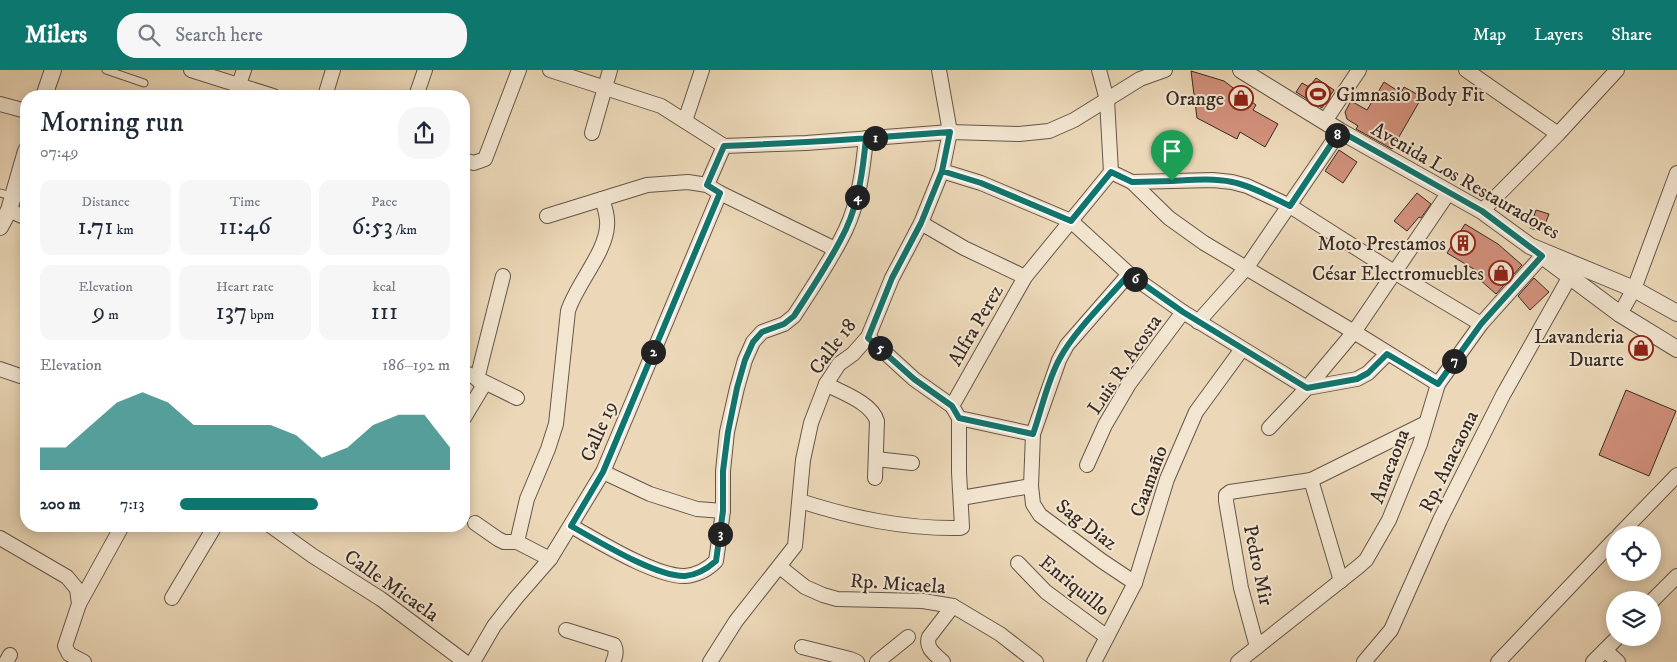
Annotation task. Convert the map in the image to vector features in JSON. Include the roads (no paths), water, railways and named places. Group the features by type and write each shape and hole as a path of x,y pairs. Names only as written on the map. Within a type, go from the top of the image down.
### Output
{"street":[{"path":"46,90 53,70"},
{"path":"191,70 256,90"},
{"path":"239,84 244,70"},
{"path":"327,90 333,70"},
{"path":"418,90 425,70"},
{"path":"470,162 474,163 485,159 519,70"},
{"path":"550,70 661,106 724,146 806,143 950,132 1019,134 1049,131 1074,120 1140,79 1165,70"},
{"path":"592,132 610,70"},
{"path":"684,120 702,70"},
{"name":"Calle 18","path":"710,662 736,622 795,546 803,460 811,423 826,384 839,364 853,354 868,338 892,278 921,223 942,171 950,132 939,70"},
{"path":"1099,70 1107,100 1111,172 1132,182 1169,218 1204,243 1247,267 1438,384"},
{"name":"Avenida Los Restauradores","path":"1241,70 1340,131 1482,211 1530,246 1634,289 1677,313"},
{"path":"1325,121 1359,70"},
{"path":"1466,70 1558,134"},
{"path":"1482,211 1558,134 1609,72"},
{"path":"0,104 20,109"},
{"path":"1198,322 1247,267 1340,131"},
{"path":"571,526 664,574 686,576 704,570 716,561 723,511 723,471 728,432 745,360 753,342 762,332 784,324 794,316 835,249 846,228 858,193 866,138"},
{"path":"707,185 724,146"},
{"path":"0,227 7,200 20,166"},
{"path":"942,171 981,183 1071,221 1129,274 1198,322 1307,388 1357,379 1368,373 1387,354"},
{"name":"Alfra Perez","path":"952,406 1025,277 1111,172"},
{"path":"1620,314 1634,289 1677,173"},
{"path":"1132,182 1213,180 1247,186 1290,206 1481,324"},
{"path":"548,216 647,185 688,182 707,185 835,249"},
{"path":"1269,428 1307,388 1354,332 1449,192"},
{"name":"Calle 19","path":"472,662 494,626 550,559 603,472 720,193"},
{"path":"7,200 20,212"},
{"path":"517,542 527,499 548,449 556,424 568,311 572,298 603,242 607,227 602,200"},
{"path":"921,223 964,248 1025,277"},
{"path":"1530,246 1569,278 1620,314 1677,349"},
{"name":"Anacaona","path":"1238,662 1366,560 1389,520 1420,444 1438,384 1481,324 1542,256"},
{"name":"Sag Diaz","path":"1129,274 1067,345 1059,360 1033,434 1030,486 1034,504 1040,516 1102,562 1135,583"},
{"path":"477,379 503,276"},
{"name":"Rp. Anacaona","path":"1364,662 1391,630 1440,520 1494,413 1569,278"},
{"name":"Luis R. Acosta","path":"1087,465 1105,425 1129,384 1183,312"},
{"path":"800,501 833,512 892,524 929,529 960,528 963,524 959,472 959,418 952,406 914,379 868,338"},
{"name":"Caamaño","path":"1094,662 1135,583 1167,479 1196,412 1242,349"},
{"path":"0,369 20,376"},
{"path":"470,375 518,398"},
{"path":"470,408 482,388 481,383 477,379"},
{"path":"826,384 868,407 875,416 877,421 876,478"},
{"path":"959,418 1033,434"},
{"path":"1341,581 1311,480 1426,423"},
{"path":"876,459 912,463"},
{"path":"603,472 671,502 697,509 723,511"},
{"path":"1628,526 1677,475"},
{"name":"Pedro Mir","path":"1258,647 1238,573 1226,496 1230,492 1311,480"},
{"path":"961,498 1030,486"},
{"path":"475,523 498,539 517,542 550,559"},
{"path":"84,662 69,654 65,646 79,604 116,532"},
{"path":"172,598 211,532"},
{"name":"Calle Micaela","path":"279,532 313,556 381,599 465,662"},
{"path":"0,538 67,577 77,589 79,604"},
{"path":"1498,662 1606,548"},
{"name":"Enriquillo","path":"1018,563 1046,592 1107,637"},
{"name":"Rp. Micaela","path":"780,567 805,587 837,599 923,601 953,606 1000,634 1036,662"},
{"path":"1661,592 1677,576"},
{"path":"943,662 929,648 928,642 929,637 953,606"},
{"path":"566,630 614,645 616,655 612,662"},
{"path":"877,662 908,637"},
{"path":"802,646 850,658 857,662"},
{"path":"1593,662 1609,646"},
{"path":"1605,650 1618,662"}],"lane":[{"path":"106,70 144,83"}],"place":[{"name":"Gimnasio Body Fit","path":"1318,94"},
{"name":"Orange","path":"1241,98"},
{"name":"Moto Prestamos","path":"1463,243"},
{"name":"César Electromuebles","path":"1501,273"},
{"name":"Lavanderia Duarte","path":"1641,348"}]}
